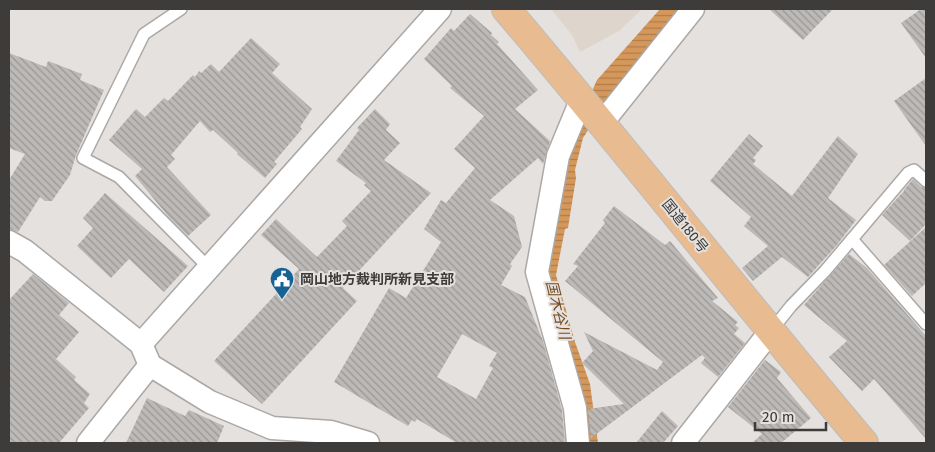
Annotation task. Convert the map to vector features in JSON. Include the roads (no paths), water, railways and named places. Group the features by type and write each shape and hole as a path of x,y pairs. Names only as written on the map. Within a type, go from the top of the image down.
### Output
{"highway":[{"name":"国道180号","path":"506,9 582,98 770,332 864,443"}],"street":[{"path":"141,344 440,9"},
{"path":"602,123 693,9"},
{"path":"578,443 575,408 537,272 558,156 582,98"},
{"path":"9,242 25,251 141,344 150,365 210,402 272,428 331,432 368,443"},
{"path":"683,443 770,332"},
{"path":"88,443 150,365"}],"lane":[{"path":"181,9 144,34 83,158 118,177 209,268"},
{"path":"770,332 791,306 825,271 908,173 914,170 926,181"},
{"path":"852,239 926,324"}],"water":[{"name":"国木谷川","path":"660,9 680,9 614,90 583,138 575,170 576,178 568,228 565,229 556,275 575,342 590,384 598,443 584,443 541,275 568,144 597,80"}],"place":[{"name":"岡山地方裁判所新見支部","path":"282,300"}]}
